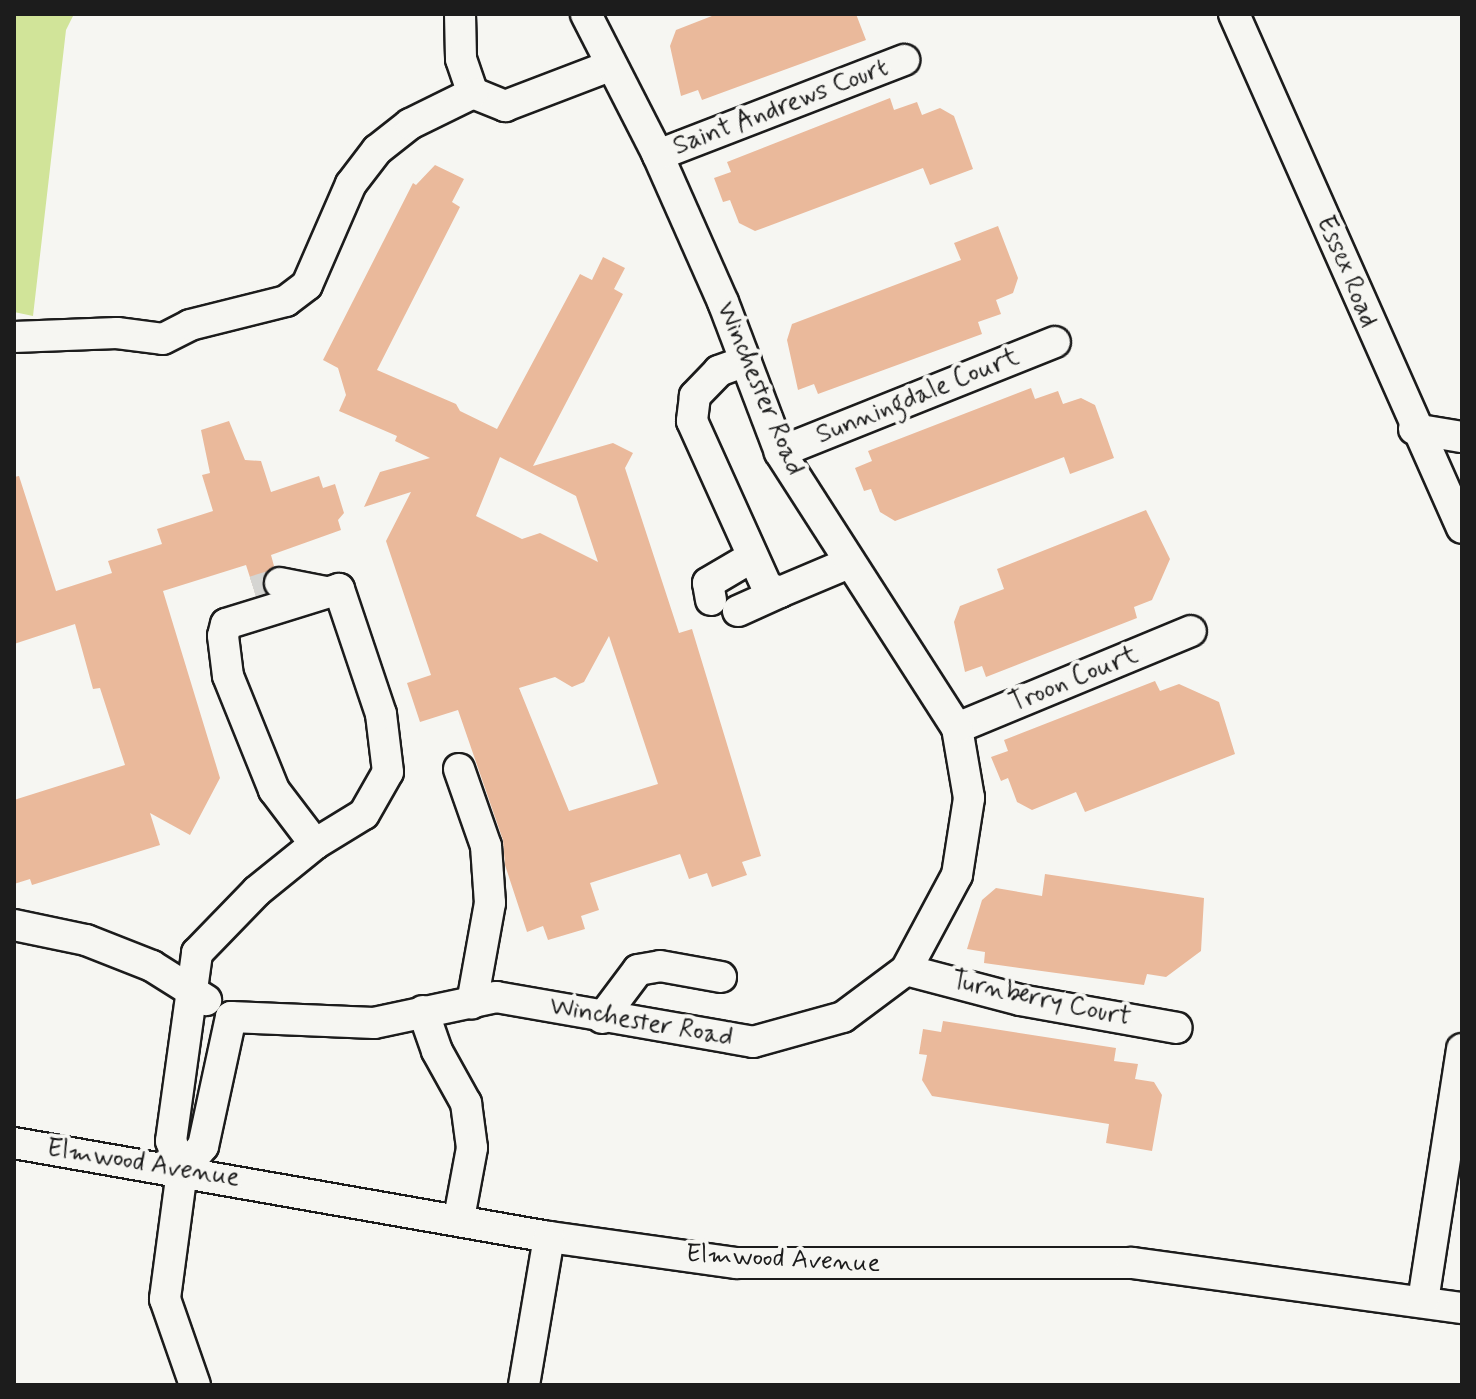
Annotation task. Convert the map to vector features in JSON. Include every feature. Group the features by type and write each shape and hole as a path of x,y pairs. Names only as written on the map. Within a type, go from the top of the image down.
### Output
{"street":[{"path":"460,14 461,59 473,93"},
{"name":"Winchester Road","path":"231,1017 374,1023 496,997 602,1018 753,1042 843,1017 906,970 957,875 969,798 957,728 780,452 746,361 658,155 586,14"},
{"name":"Essex Road","path":"1234,14 1414,429 1462,528"},
{"name":"Saint Andrews Court","path":"658,155 904,60"},
{"path":"14,337 117,333 163,339 190,325 286,301 307,285 351,184 377,150 410,124 473,93 505,106 610,66"},
{"name":"Sunningdale Court","path":"780,452 1055,342"},
{"path":"746,361 719,371 695,396 692,421 767,587 780,592"},
{"path":"1414,429 1462,437"},
{"path":"752,557 708,583 724,606 780,592 849,563"},
{"path":"315,844 274,790 222,653 226,624 267,587 328,593"},
{"path":"195,1385 165,1299 182,1171 171,1141 197,953 257,891 315,844 364,814 388,772 381,714 339,589 226,624"},
{"name":"Troon Court","path":"957,728 1191,631"},
{"path":"459,769 486,846 490,903 472,1003"},
{"path":"14,925 86,940 152,966 231,1017 203,1146 182,1171"},
{"path":"602,1018 638,970 660,966 721,977"},
{"name":"Turnberry Court","path":"906,970 1020,1000 1177,1028"},
{"path":"423,1011 437,1051 466,1103 472,1148 459,1218"},
{"path":"1423,1301 1462,1049"},
{"name":"Elmwood Avenue","path":"14,1143 459,1218 549,1237 736,1263 1132,1263 1462,1308"},
{"path":"524,1385 549,1237"}],"green space":[{"path":"14,14 74,14 66,30 33,316 14,312"}],"building":[{"path":"717,14 856,14 866,40 702,100 698,90 681,96 670,46 676,30"},
{"path":"890,98 894,110 917,102 922,115 940,108 954,116 973,169 930,185 923,168 755,231 739,223 730,200 723,202 714,178 731,172 727,162"},
{"path":"435,165 464,179 452,202 460,207 377,370 456,404 460,411 497,429 580,274 592,280 603,257 625,268 614,289 623,294 533,466 613,443 633,453 625,468 679,633 692,629 761,856 742,862 747,875 712,887 707,873 689,879 680,854 590,883 599,910 581,916 585,929 548,940 543,926 527,932 505,865 503,840 458,710 420,722 407,683 431,675 386,541 411,492 364,507 380,472 430,458 395,441 397,436 339,411 346,395 338,368 323,360 413,183 416,185","holes":["500,457 576,496 598,562 540,533 522,539 476,516","609,636 658,784 569,811 519,688 555,677 572,687 584,682"]},
{"path":"998,226 1018,278 1013,293 996,300 1001,314 978,322 982,334 818,394 814,384 798,390 787,340 792,324 961,260 954,243"},
{"path":"1031,388 1035,399 1058,391 1063,404 1081,398 1095,405 1114,458 1070,474 1064,457 895,521 880,512 871,489 864,491 855,468 872,461 868,451"},
{"path":"229,421 245,460 261,461 271,492 319,476 323,488 335,484 344,513 338,520 341,530 271,555 274,566 263,579 266,593 256,596 246,565 163,591 220,778 190,835 150,813 160,845 32,885 30,879 14,884 14,800 125,765 100,688 93,689 75,624 14,644 14,477 19,476 56,591 112,573 108,561 162,544 157,529 213,511 202,475 210,473 201,430"},
{"path":"1146,510 1170,559 1152,600 1134,607 1137,618 986,677 982,666 965,672 954,622 960,606 1004,589 997,569"},
{"path":"1155,681 1160,691 1179,684 1219,702 1235,754 1085,812 1076,792 1032,810 1017,802 1008,778 1001,781 991,757 1008,751 1004,740"},
{"path":"1045,874 1204,898 1201,951 1166,977 1147,974 1144,985 984,963 985,952 967,949 982,900 996,888 1042,896"},
{"path":"943,1021 1116,1048 1114,1061 1138,1064 1135,1079 1154,1082 1162,1095 1152,1151 1106,1143 1109,1124 932,1096 922,1080 927,1055 919,1054 923,1029 941,1032"}],"tunnel":[{"path":"254,591 280,583"}]}
